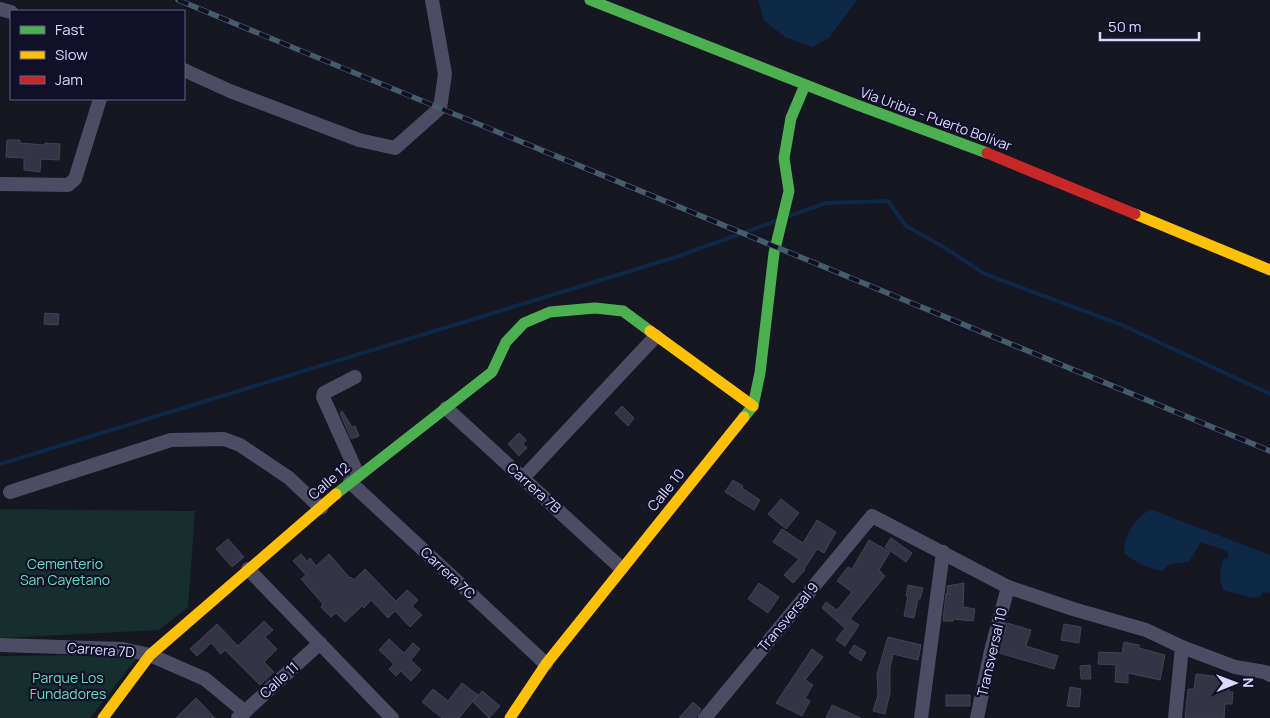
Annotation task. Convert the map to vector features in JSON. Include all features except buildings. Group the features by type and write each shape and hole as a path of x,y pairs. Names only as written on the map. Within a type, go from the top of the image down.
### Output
{"street":[{"path":"185,70 230,91 359,140 395,148 440,108 445,74 432,0"},
{"name":"Vía Uribia - Puerto Bolívar","path":"590,0 805,85 978,149 1270,270"},
{"name":"Calle 10","path":"510,718 546,664 621,568 753,406 760,373 774,253 789,191 784,158 791,118 805,85"},
{"path":"0,184 68,185 75,180 100,100"},
{"name":"Calle 12","path":"103,718 150,655 354,478 492,372 506,342 524,323 550,312 595,308 623,311 753,406"},
{"path":"523,478 656,336"},
{"name":"Carrera 7C","path":"355,378 324,393 323,397 354,478 546,664"},
{"name":"Carrera 7B","path":"446,408 621,568"},
{"path":"10,492 172,440 224,439 240,445 288,478 321,508"},
{"name":"Transversal 9","path":"705,718 872,516 943,552"},
{"path":"921,718 943,552 1008,587 1073,609 1146,630 1182,647 1234,667 1265,672 1270,675"},
{"path":"248,569 392,718"},
{"name":"Transversal 10","path":"977,718 991,651 1008,587"},
{"name":"Calle 11","path":"242,715 320,643"},
{"name":"Carrera 7D","path":"0,645 123,649 150,655 205,678 242,715"},
{"path":"1175,718 1182,647"}],"green space":[{"name":"Cementerio San Cayetano","path":"0,509 195,511 188,607 159,630 0,638"},
{"name":"Parque Los Fundadores","path":"118,655 136,659 90,718 0,718 0,656"}],"water":[{"path":"758,0 857,0 829,38 812,47 785,37 764,21"},
{"path":"1150,509 1270,555 1270,593 1264,592 1260,597 1253,598 1223,590 1221,571 1223,559 1229,557 1227,551 1201,542 1189,562 1170,564 1162,571 1147,567 1132,559 1124,553 1128,533 1135,522"}],"waterway":[{"path":"789,216 826,203 888,201 906,226 942,246 985,274 1122,325 1270,394"},
{"path":"0,464 676,257 776,221"}],"railway":[{"path":"178,0 1270,451"}],"traffic: fast":[{"path":"590,0 852,103 987,153"},
{"path":"744,417 753,406 760,373 774,253 789,191 784,158 791,118 805,85"},
{"path":"336,494 492,372 506,342 524,323 550,312 595,308 623,311 650,331"}],"traffic: slow":[{"path":"1135,214 1270,270"},
{"path":"650,331 753,406"},
{"path":"510,718 546,664 744,417"},
{"path":"103,718 150,655 336,494"}],"traffic: jam":[{"path":"987,153 1135,214"}]}
